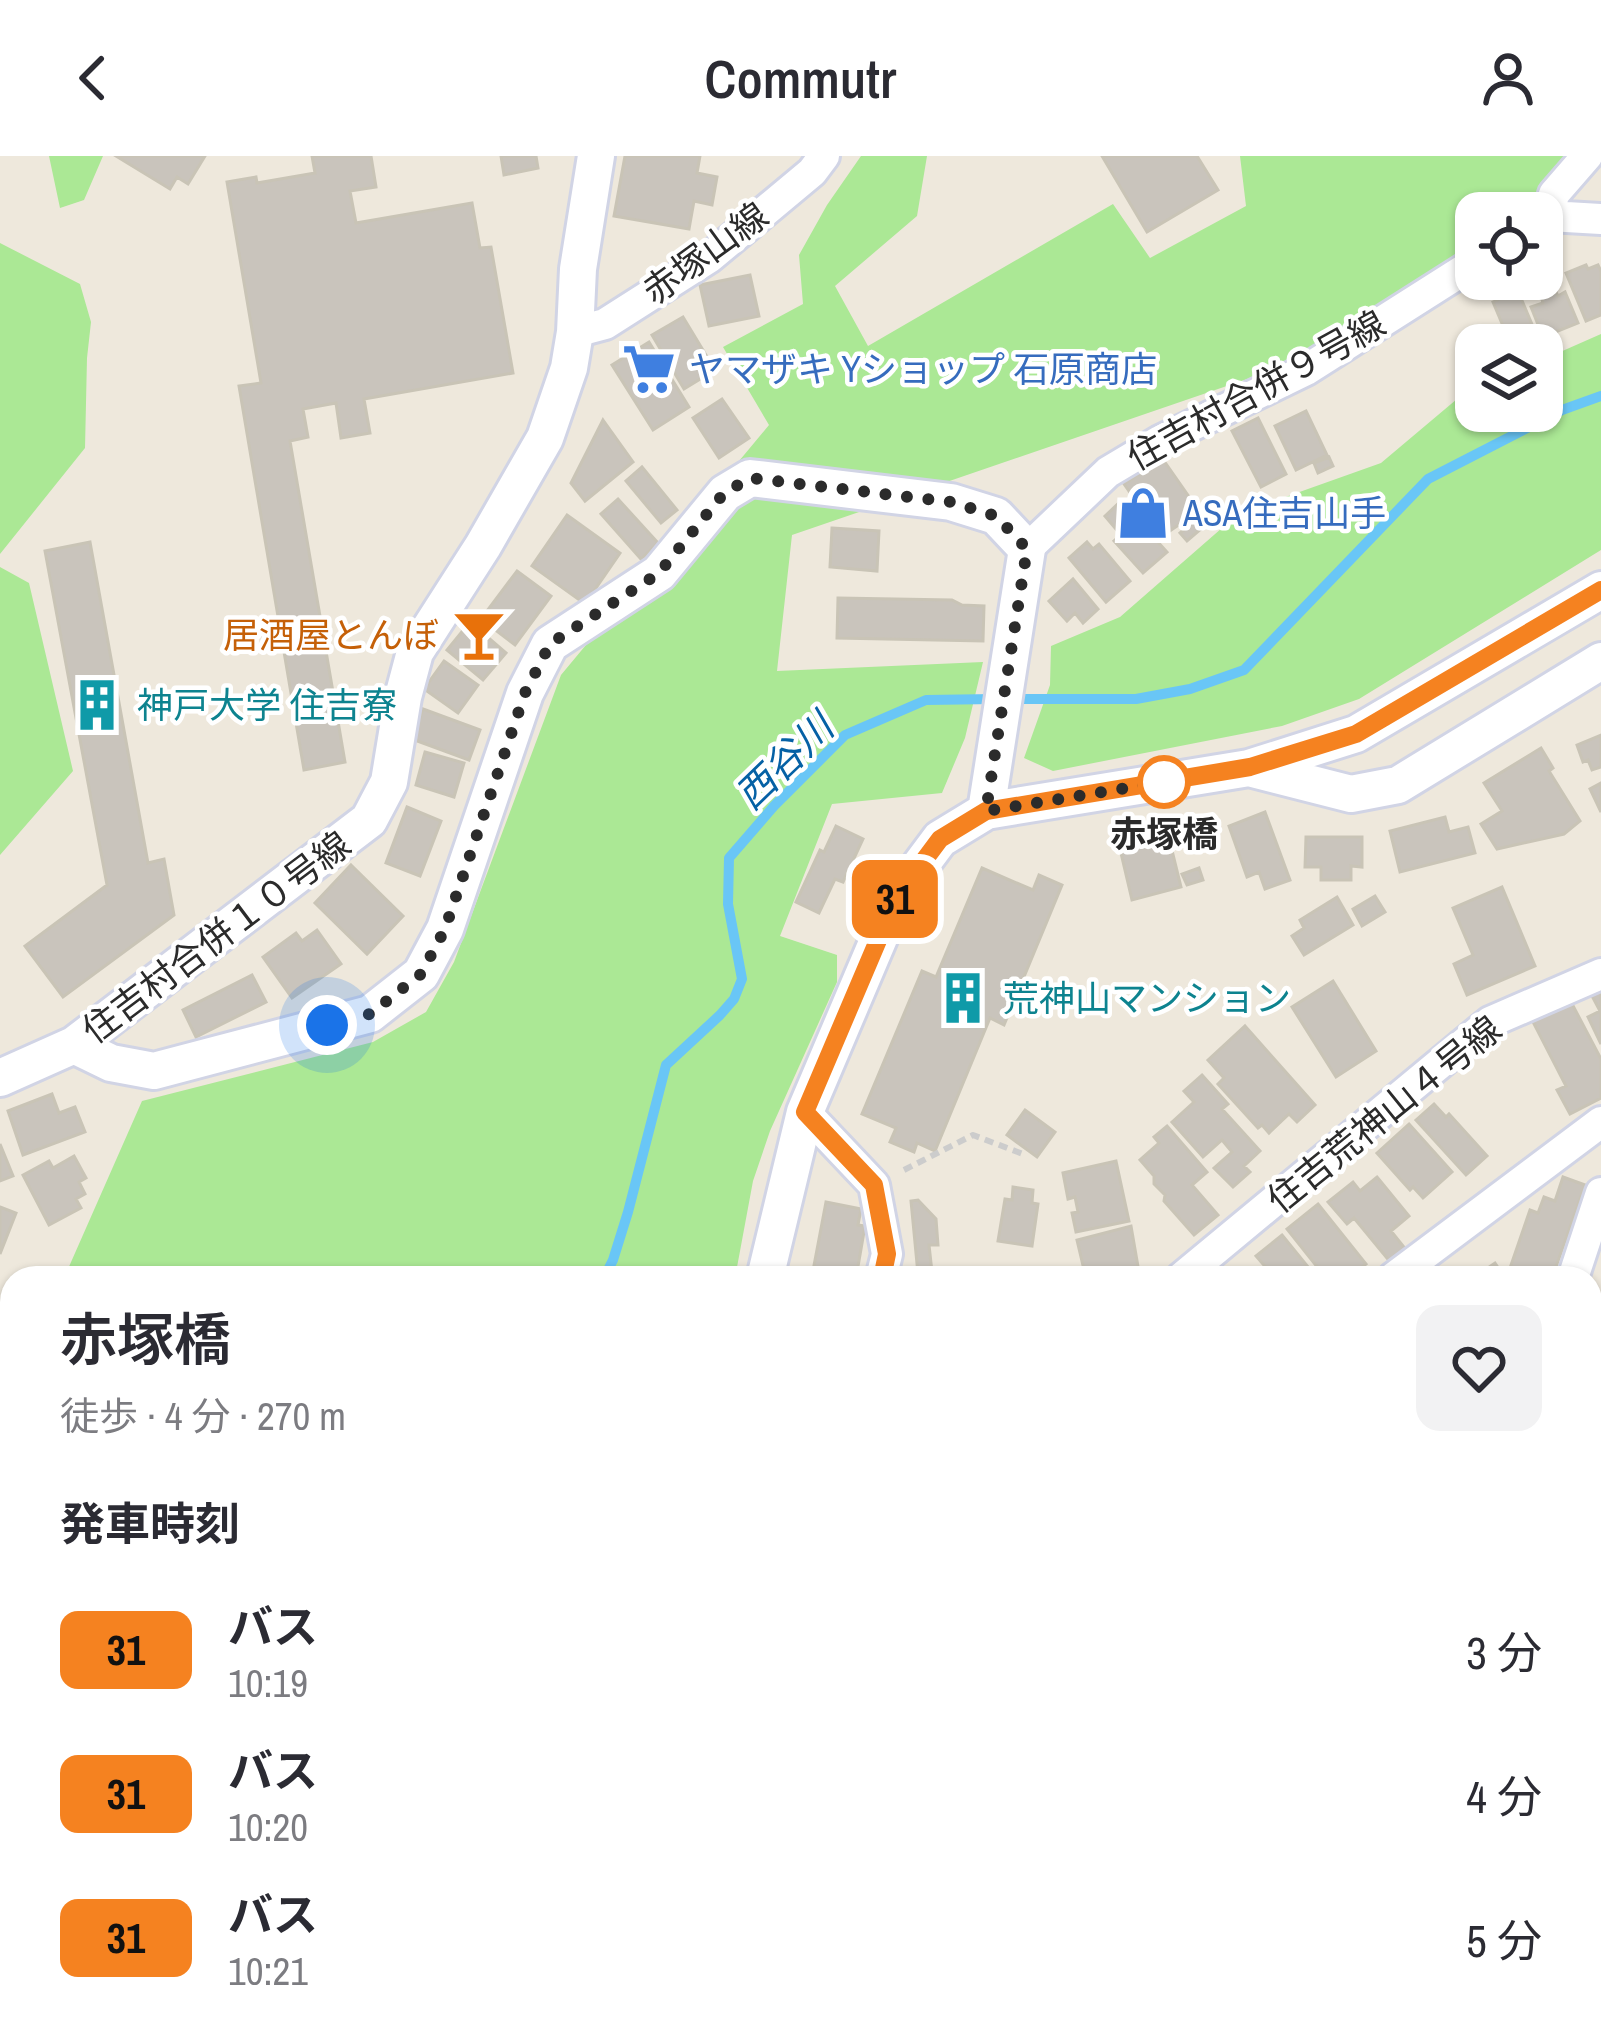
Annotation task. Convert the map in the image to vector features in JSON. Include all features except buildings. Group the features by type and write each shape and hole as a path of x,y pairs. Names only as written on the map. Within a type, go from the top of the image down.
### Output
{"street":[{"name":"住吉村合併１０号線","path":"0,1078 74,1045 369,820 388,782 415,652 545,438 569,368 596,156"},
{"name":"赤塚山線","path":"574,332 605,324 710,257 812,172 824,156"},
{"path":"1556,192 1587,156"},
{"path":"1563,218 1601,219"},
{"name":"住吉村合併９号線","path":"1027,549 1108,472 1160,441 1306,370 1455,275"},
{"path":"74,1045 111,1063 154,1071 370,1014 421,974 445,929 525,693 550,644 659,573 724,493 750,478 951,502 996,516 1027,549 986,811"},
{"path":"768,1266 805,1112 896,898 940,839 986,811 1250,767 1356,734 1601,590"},
{"path":"1250,767 1351,794 1399,785 1601,661"},
{"name":"住吉荒神山４号線","path":"1195,1266 1490,1022 1601,974"},
{"path":"805,1112 874,1185 887,1254 884,1266"},
{"path":"1410,1266 1601,1122"},
{"path":"1577,1266 1601,1193"}],"path":[{"path":"874,1185 973,1135 1023,1154"}],"green space":[{"path":"49,156 103,156 84,200 60,208"},
{"path":"861,156 927,156 917,216 835,286 868,346 1113,204 1150,258 1246,206 1240,156 1566,156 1540,192 1455,192 1455,255 1288,365 792,535 777,671 983,662 965,738 942,793 832,804 780,936 837,955 837,982 770,1131 753,1181 737,1266 69,1266 142,1101 373,1042 426,1012 454,962 561,675 769,425 723,347 803,304 799,255"},
{"path":"0,243 80,284 91,322 85,448 0,554"},
{"path":"1601,334 1601,550 1359,699 1282,726 1053,771 1024,758 1050,685 1051,646 1120,617 1238,514 1381,463 1455,401 1455,432 1563,432 1563,351"},
{"path":"0,567 29,583 73,771 0,855"}],"waterway":[{"name":"西谷川","path":"1013,699 1136,699 1190,689 1244,670 1428,479 1562,410 1601,396"},
{"name":"西谷川","path":"610,1266 666,1065 720,1015 734,999 742,979 728,904 729,858 845,735 926,700 994,699"}],"bus line":[{"name":"31","path":"884,1266 887,1254 874,1185 805,1112 896,898 940,839 986,811 1250,767 1356,734 1601,590"}],"place":[{"name":"ヤマザキ Yショップ 石原商店","path":"649,369"},
{"name":"ASA住吉山手","path":"1143,513"},
{"name":"居酒屋とんぼ","path":"479,635"},
{"name":"神戸大学 住吉寮","path":"97,705"},
{"name":"赤塚橋","path":"1164,782"},
{"name":"荒神山マンション","path":"963,998"}],"route":[{"path":"327,1025 370,1014 421,974 445,929 525,693 550,644 659,573 724,493 750,478 951,502 996,516 1027,549 986,811 1164,782"}]}
